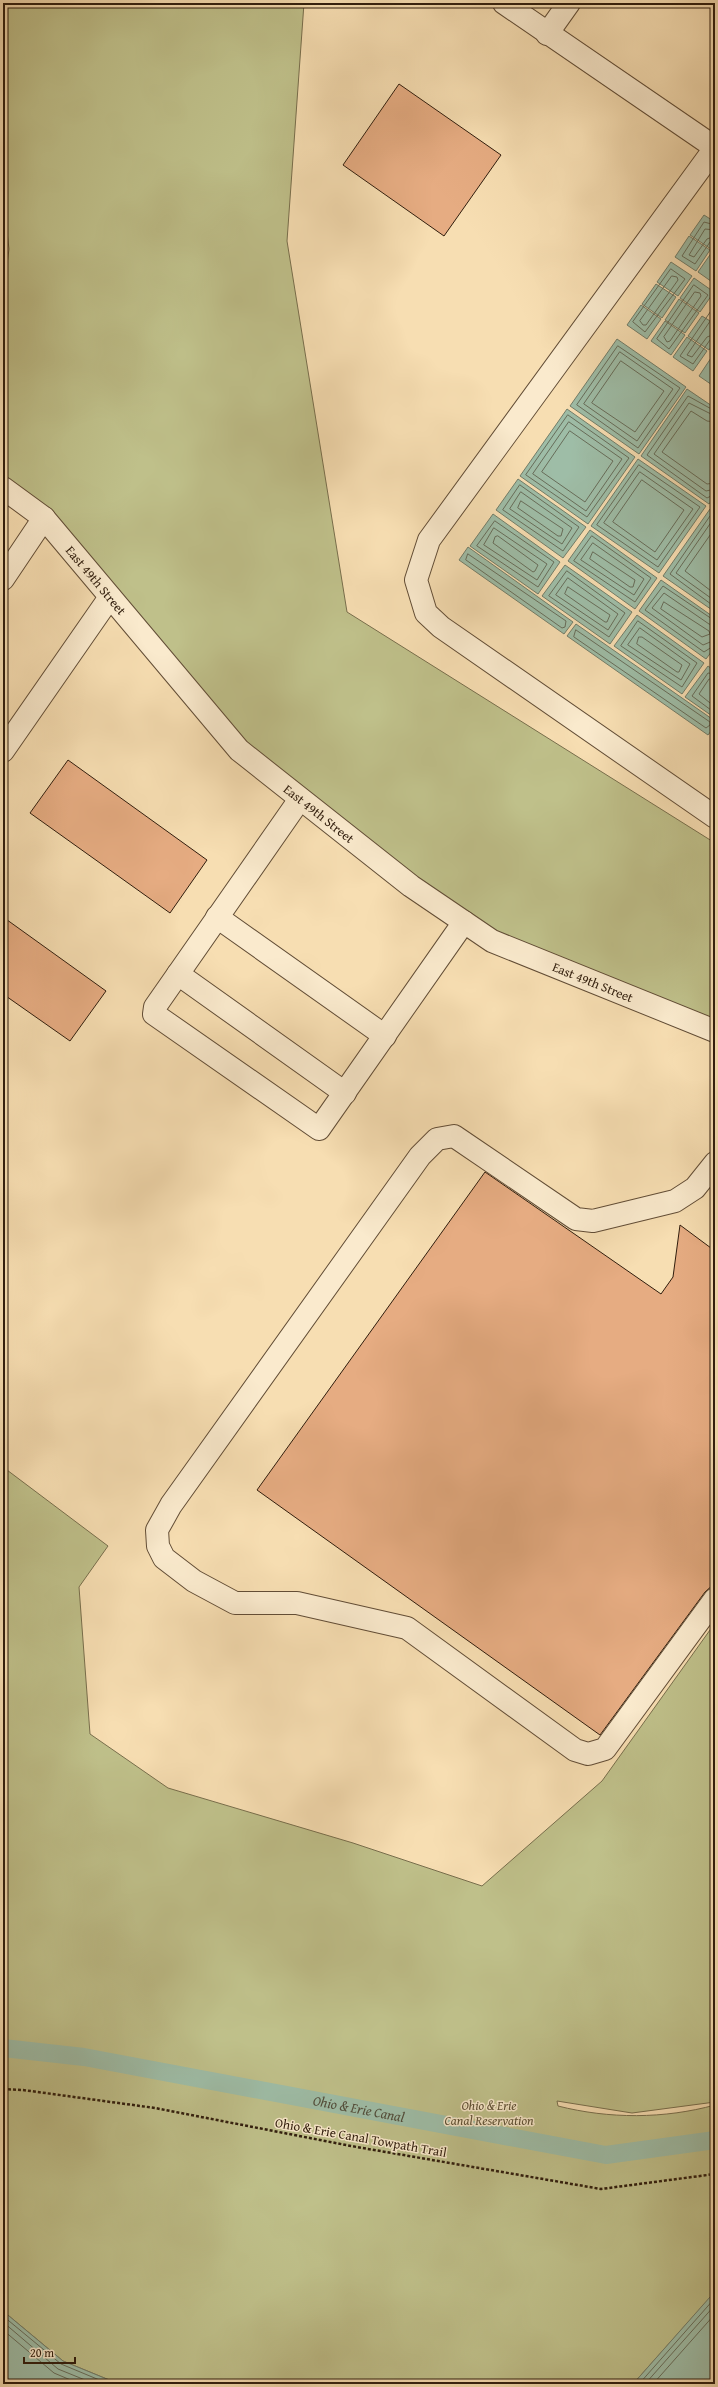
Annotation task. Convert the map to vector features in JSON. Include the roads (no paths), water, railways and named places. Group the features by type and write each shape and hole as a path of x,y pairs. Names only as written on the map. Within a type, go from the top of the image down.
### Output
{"street":[{"path":"504,3 547,34 707,142 715,144"},
{"path":"547,34 569,3"},
{"path":"715,148 429,540 416,580 426,613 441,627 715,817"},
{"name":"East 49th Street","path":"3,488 44,518 239,750 411,886 492,941 715,1031"},
{"path":"3,578 44,518"},
{"path":"3,751 110,596"},
{"path":"300,798 155,1007 154,1014 316,1129 321,1128 464,922"},
{"path":"217,917 385,1036"},
{"path":"178,974 345,1093"},
{"path":"715,1163 695,1188 675,1201 593,1221 576,1219 454,1136 438,1139 420,1156 171,1505 157,1530 158,1546 164,1558 194,1581 235,1603 297,1603 407,1628 575,1750 588,1754 605,1749 715,1599"}],"water":[{"path":"704,215 715,222 715,243 711,249 690,235"},
{"path":"689,236 710,250 696,271 675,257"},
{"path":"712,252 715,254 715,284 698,272"},
{"path":"671,262 692,276 678,296 657,282"},
{"path":"694,278 714,292 700,312 680,298"},
{"path":"656,284 676,297 662,318 642,304"},
{"path":"679,299 699,313 685,333 665,320"},
{"path":"641,305 661,319 647,339 627,325"},
{"path":"702,316 715,324 715,340 709,350 688,336"},
{"path":"665,321 685,335 671,355 651,341"},
{"path":"687,337 707,351 693,371 673,357"},
{"path":"617,339 686,387 639,454 570,406"},
{"path":"713,355 715,357 715,387 699,376"},
{"path":"687,389 715,408 715,496 709,504 641,456"},
{"path":"567,409 635,457 588,524 520,476"},
{"path":"638,459 706,506 659,573 591,526"},
{"path":"518,479 586,527 563,558 496,510"},
{"path":"710,509 715,512 715,612 663,576"},
{"path":"493,514 560,562 538,594 470,546"},
{"path":"590,530 657,578 635,609 568,561"},
{"path":"468,547 573,622 564,634 459,560"},
{"path":"565,565 632,612 610,644 542,596"},
{"path":"661,580 715,618 715,647 706,659 639,611"},
{"path":"637,615 704,663 682,694 614,646"},
{"path":"576,624 715,721 715,726 708,735 567,636"},
{"path":"708,666 715,671 715,718 685,697"},
{"path":"715,2292 715,2384 633,2384 710,2297"},
{"path":"3,2311 63,2361 119,2384 3,2384"}],"waterway":[{"name":"Ohio & Erie Canal","path":"3,2048 84,2057 606,2155 715,2140"}],"park label":[{"name":"Ohio & Erie Canal Reservation","path":"489,2112"}]}
